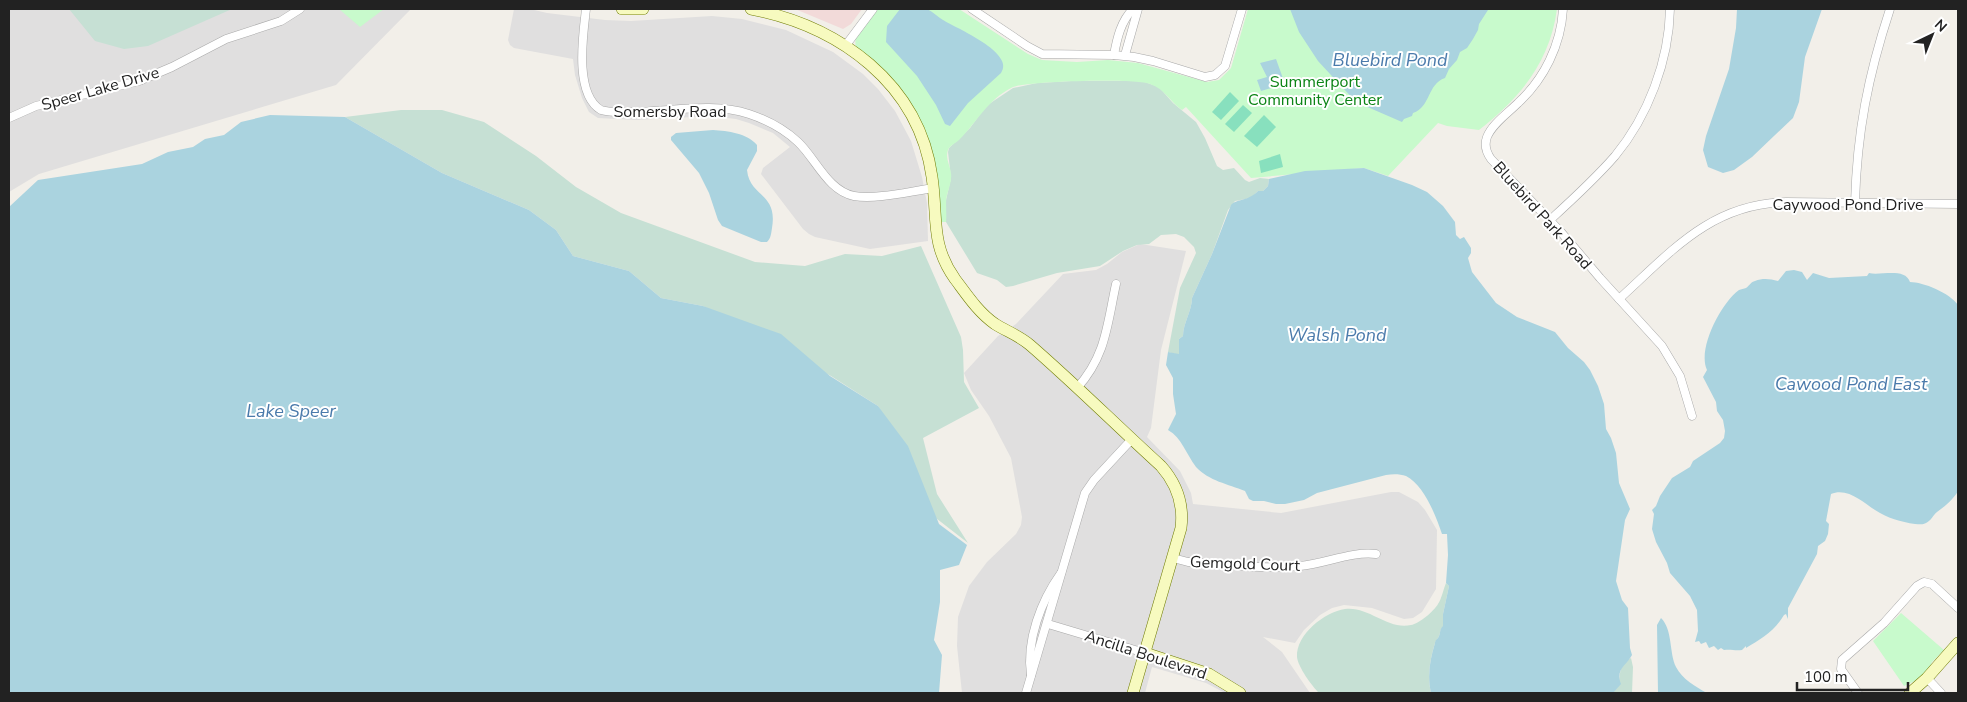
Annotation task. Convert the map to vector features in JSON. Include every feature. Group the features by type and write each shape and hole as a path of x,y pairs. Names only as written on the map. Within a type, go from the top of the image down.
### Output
{"street":[{"name":"Speer Lake Drive","path":"9,117 36,106 139,80 172,67 226,39 281,21 300,9"},
{"name":"Somersby Road","path":"586,9 582,53 583,71 592,101 601,110 644,112 706,108 739,111 763,120 785,132 803,147 833,184 850,195 872,196 934,188"},
{"path":"622,9 643,9"},
{"path":"751,9 796,22 846,45 884,78 907,109 926,150 934,188 937,242 953,276 983,314 998,326 1026,341 1166,471 1174,484 1180,499 1181,528 1133,693"},
{"path":"846,45 873,9"},
{"path":"972,9 1042,54 1125,55 1153,60 1200,76 1215,75 1225,66 1242,9"},
{"path":"1114,55 1120,29 1133,9"},
{"path":"1125,55 1138,9"},
{"name":"Bluebird Park Road","path":"1563,9 1557,40 1544,70 1528,93 1490,131 1486,144 1491,159 1550,220 1657,340 1672,360 1683,383 1692,416"},
{"path":"1550,220 1611,160 1639,120 1652,93 1660,68 1667,39 1670,9"},
{"path":"1855,203 1858,146 1867,91 1873,62 1890,9"},
{"name":"Caywood Pond Drive","path":"1619,299 1695,232 1712,220 1733,211 1770,203 1958,204"},
{"path":"1077,388 1091,373 1099,358 1116,284"},
{"path":"1026,693 1087,489 1132,439"},
{"name":"Gemgold Court","path":"1173,558 1188,562 1285,567 1317,564 1365,553 1376,554"},
{"path":"1031,677 1031,655 1037,620 1047,596 1062,571"},
{"path":"1858,693 1841,669 1842,660 1878,629 1919,584 1924,582 1932,584 1958,608"},
{"name":"Ancilla Boulevard","path":"1048,624 1209,674 1240,693"},
{"path":"1910,693 1927,678 1958,643"},
{"path":"1927,678 1941,693"}],"shaded area":[{"path":"9,9 411,9 336,85 39,174 9,192"},
{"path":"514,9 530,9 605,20 631,21 712,16 742,19 786,30 833,52 863,74 878,89 895,111 911,141 922,177 927,203 928,241 870,249 809,234 803,229 761,174 763,168 790,147 773,133 749,123 736,119 711,116 637,120 598,118 589,112 582,98 575,75 573,59 514,48 510,45 508,40"},
{"path":"795,9 862,9 851,24 843,29"},
{"path":"1140,244 1186,251 1161,350 1151,428 1147,437 1180,471 1191,493 1193,504 1281,513 1399,492 1418,502 1437,530 1436,589 1422,612 1413,618 1404,619 1372,608 1344,605 1332,608 1320,615 1304,630 1295,643 1263,637 1282,652 1310,693 1225,693 1206,683 1152,667 1145,693 962,693 957,646 958,617 969,586 987,562 1016,534 1021,525 1022,517 1011,458 989,416 971,390 964,373 998,336 1016,324 1063,274 1096,270 1122,252"}],"green space":[{"path":"69,9 232,9 148,46 124,49 95,41"},
{"path":"339,9 384,9 360,27"},
{"name":"Summerport Community Center","path":"878,9 959,9 1028,54 1042,60 1077,62 1108,60 1138,63 1207,82 1219,80 1231,68 1248,9 1557,9 1548,46 1540,62 1520,92 1508,105 1479,130 1438,123 1388,176 1364,168 1251,178 1186,107 1182,110 1164,92 1150,84 1125,81 1082,81 1038,83 1013,87 989,104 966,133 949,148 947,156 951,181 946,198 946,222 939,222 925,136 856,48 856,37"},
{"path":"1142,81 1159,87 1173,103 1196,122 1217,166 1223,170 1234,168 1249,182 1260,178 1269,179 1268,186 1263,191 1258,191 1251,198 1235,201 1228,210 1212,254 1192,298 1183,336 1179,339 1179,355 1168,352 1180,288 1196,253 1194,247 1184,237 1176,234 1161,235 1149,244 1137,245 1123,251 1100,266 1057,273 1006,287 997,280 977,273 946,222 946,200 951,178 949,148 970,128 986,106 1013,88 1037,83"},
{"path":"1230,92 1239,101 1221,120 1212,112"},
{"path":"1243,105 1252,113 1234,132 1225,124"},
{"path":"401,110 442,110 484,122 536,156 576,187 621,213 755,262 805,266 845,254 882,256 921,246 961,337 964,382 979,408 923,438 937,494 968,543 932,515 878,406 831,376 703,306 661,298 629,271 573,256 556,230 529,210 442,173 345,117"},
{"path":"1264,115 1276,127 1257,147 1244,136"},
{"path":"1280,154 1283,167 1261,173 1259,161"},
{"path":"1446,583 1449,586 1443,614 1444,626 1435,642 1430,668 1431,693 1319,693 1309,681 1298,661 1298,648 1306,632 1321,619 1337,611 1354,609 1394,624 1402,626 1411,625 1426,617 1436,607 1441,599"},
{"path":"1901,613 1944,650 1932,662 1928,671 1917,680 1904,686 1873,641"},
{"path":"1631,658 1633,667 1632,693 1613,693 1618,687 1620,672 1623,666"}],"water":[{"path":"900,9 927,9 982,42 1000,57 1003,65 1001,73 968,103 950,126 945,124 936,105 917,76 886,42 887,26"},
{"name":"Bluebird Pond","path":"1290,9 1488,10 1479,24 1473,39 1467,48 1460,52 1445,78 1435,85 1423,106 1402,122 1356,102 1318,61 1299,32"},
{"path":"1737,9 1822,9 1805,57 1799,102 1793,118 1752,157 1734,170 1723,173 1708,167 1703,150 1729,69 1736,28"},
{"path":"1276,59 1285,84 1261,91 1257,80 1267,77 1260,63"},
{"name":"Lake Speer","path":"270,115 345,117 442,173 529,210 556,230 573,256 629,271 661,298 703,306 781,334 830,376 878,406 908,446 939,524 967,545 959,565 940,570 940,602 934,640 942,655 939,693 9,693 9,207 38,180 142,164 168,152 193,147 205,139 224,135 241,122"},
{"path":"713,130 743,135 757,145 757,151 747,170 753,186 768,201 771,208 773,216 772,228 767,242 761,242 722,226 699,173 671,140 671,137 676,133"},
{"name":"Walsh Pond","path":"1364,168 1427,192 1443,206 1455,222 1456,235 1460,239 1464,237 1471,248 1468,258 1472,272 1496,303 1517,317 1555,332 1568,348 1584,362 1598,386 1604,404 1606,429 1616,453 1619,483 1630,509 1625,520 1616,581 1622,600 1628,608 1632,655 1619,675 1621,684 1613,693 1431,693 1429,680 1430,661 1435,642 1443,626 1443,614 1449,586 1446,583 1447,534 1442,534 1424,494 1412,480 1401,475 1386,475 1317,493 1304,500 1285,504 1253,501 1249,499 1245,491 1213,479 1201,472 1177,437 1168,430 1176,414 1173,378 1166,365 1168,352 1179,354 1179,339 1183,336 1192,298 1231,205 1250,197 1258,191 1263,191 1268,186 1269,179 1305,171"},
{"name":"Cawood Pond East","path":"1786,271 1802,272 1807,280 1813,273 1829,278 1867,276 1869,273 1898,273 1907,277 1910,282 1929,286 1943,292 1958,305 1958,491 1925,524 1915,524 1889,517 1843,492 1831,494 1826,521 1829,524 1828,534 1825,541 1818,546 1817,554 1788,608 1788,619 1786,614 1784,615 1767,634 1742,650 1724,650 1721,648 1718,650 1714,646 1709,648 1706,642 1701,644 1699,641 1695,642 1698,631 1697,610 1690,596 1670,573 1656,542 1652,529 1654,514 1652,510 1672,478 1690,467 1693,461 1720,443 1724,438 1723,420 1717,411 1716,402 1703,377 1707,370 1705,350 1718,315 1732,296 1752,282 1766,279 1778,281"},
{"path":"1661,618 1669,635 1676,667 1690,682 1707,693 1658,693 1657,625"}]}
